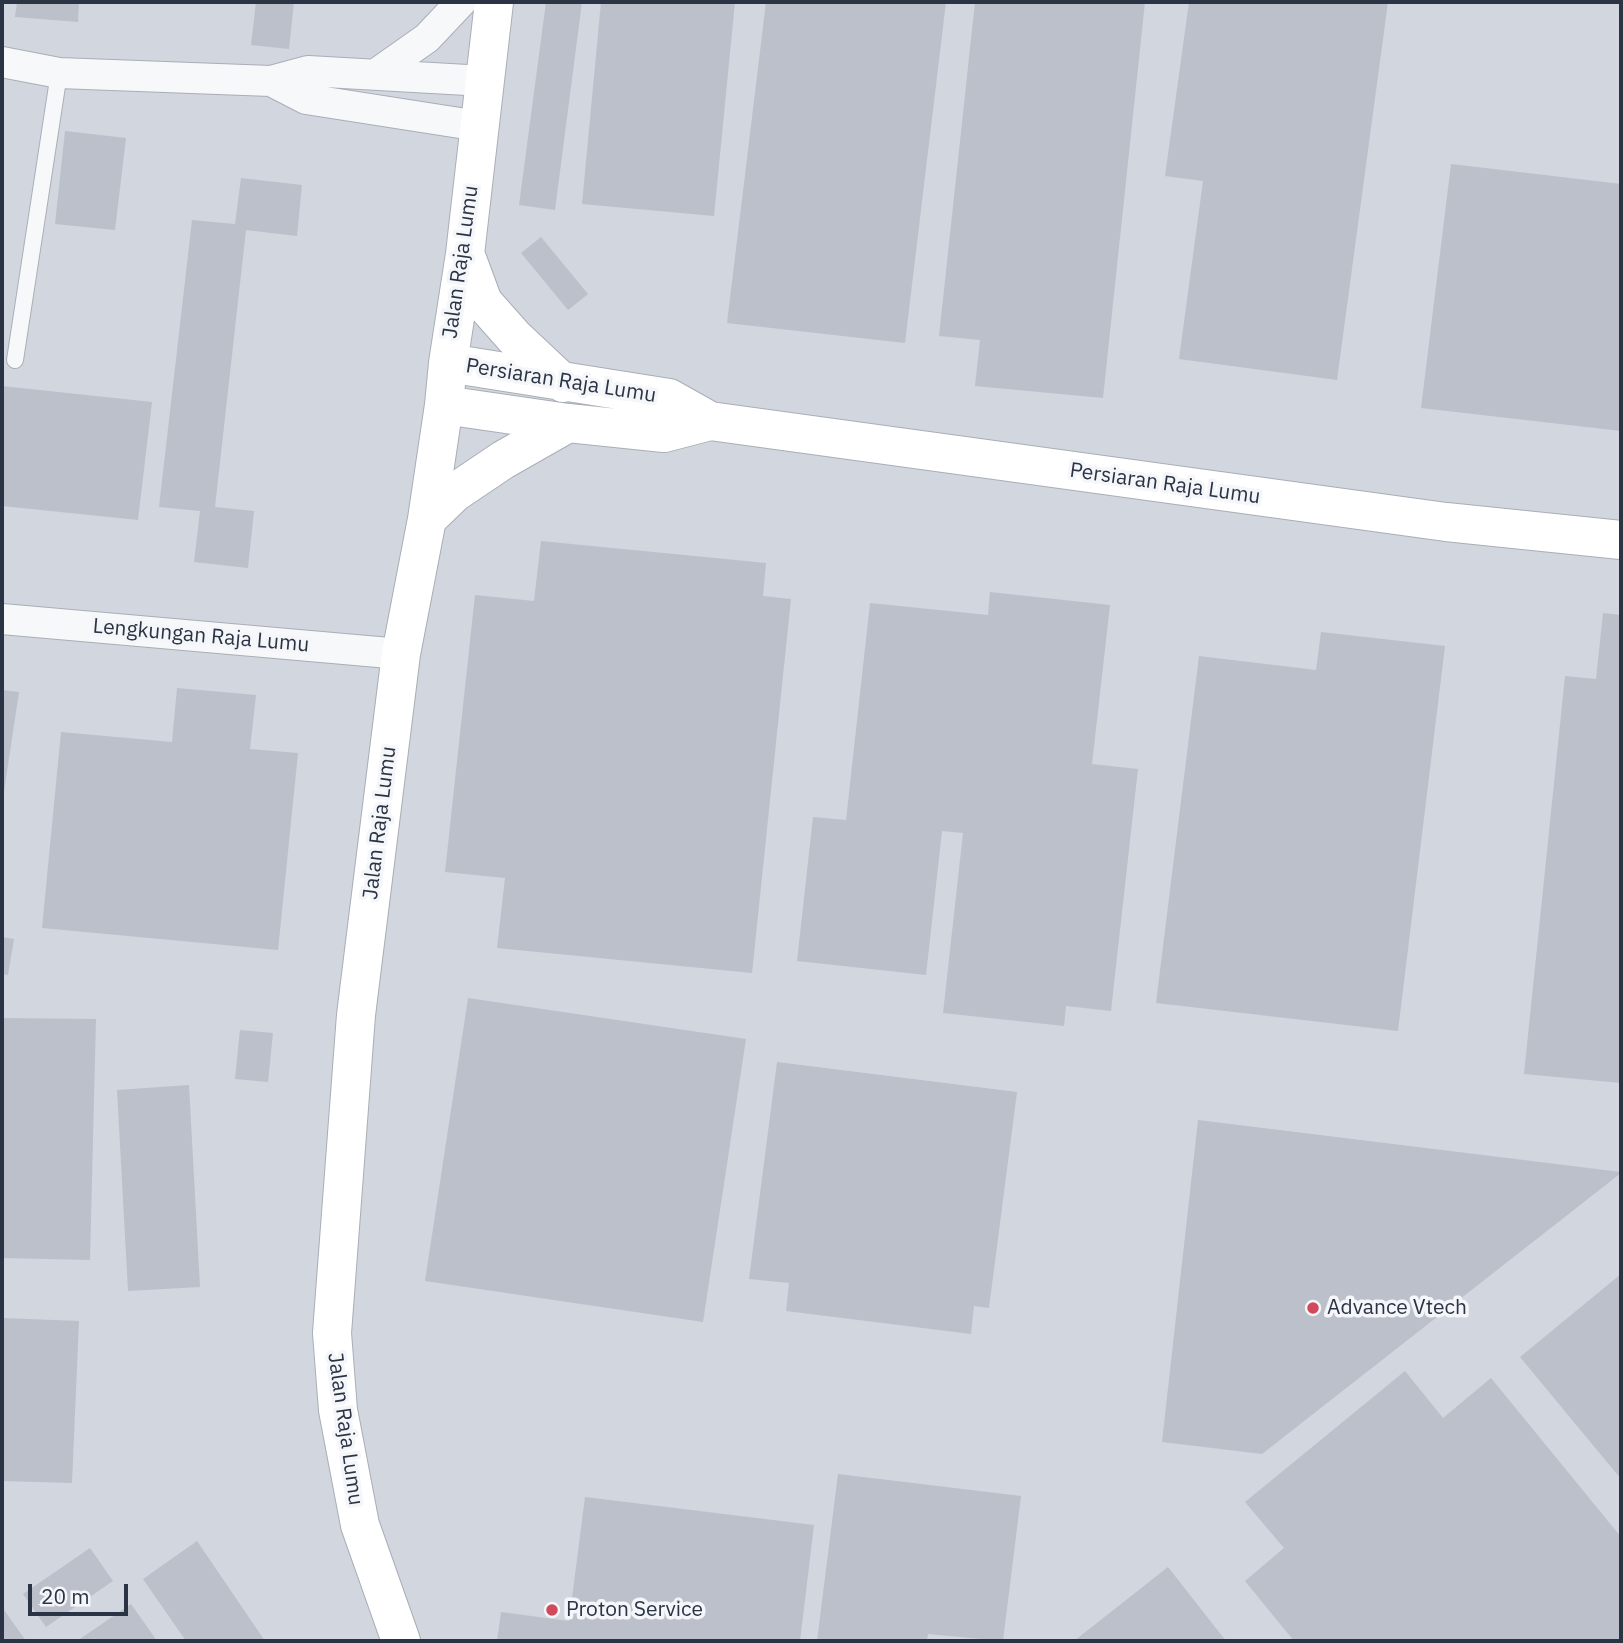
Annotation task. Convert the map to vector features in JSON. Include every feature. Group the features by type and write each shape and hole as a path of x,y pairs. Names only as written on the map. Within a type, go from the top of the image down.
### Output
{"street":[{"path":"376,74 426,38 461,2"},
{"name":"Jalan Raja Lumu","path":"401,1641 360,1525 338,1410 332,1333 356,1015 401,654 427,519 444,405 447,363 465,254 494,2"},
{"path":"2,62 59,73 271,81 308,71 485,81"},
{"path":"271,81 306,99 479,126"},
{"path":"465,254 483,302 514,337 563,383"},
{"name":"Persiaran Raja Lumu","path":"447,363 669,398 710,421 1446,522 1621,540"},
{"name":"Persiaran Raja Lumu","path":"444,405 568,424 664,433 710,421"},
{"path":"427,519 463,486 568,424"},
{"name":"Lengkungan Raja Lumu","path":"2,619 401,654"}],"lane":[{"path":"15,360 59,73"}],"shaded area":[{"path":"2,2 1621,2 1621,1641 2,1641"}],"building":[{"path":"17,2 79,2 78,22 15,17"},
{"path":"256,2 294,2 289,49 251,45"},
{"path":"546,2 582,2 555,210 519,205"},
{"path":"601,2 735,2 714,216 582,204"},
{"path":"766,2 946,2 905,343 727,323"},
{"path":"975,2 1145,2 1103,398 975,386 980,340 939,336"},
{"path":"1189,2 1388,2 1337,380 1179,359 1203,181 1165,176"},
{"path":"65,131 126,138 115,230 55,224"},
{"path":"1451,164 1621,184 1621,431 1421,408"},
{"path":"241,178 302,185 297,236 246,230 215,507 254,511 248,568 194,562 200,511 159,507 192,220 235,224"},
{"path":"541,237 588,294 568,310 521,253"},
{"path":"2,386 152,402 138,520 2,506"},
{"path":"541,541 766,563 763,596 791,599 752,973 497,948 505,878 445,872 475,595 534,601"},
{"path":"990,592 1110,605 1092,764 1138,769 1111,1011 1066,1006 1064,1026 943,1013 963,833 942,831 926,975 797,961 813,817 846,820 870,603 988,615"},
{"path":"1603,613 1621,615 1621,1083 1524,1074 1565,676 1596,679"},
{"path":"1321,632 1445,646 1398,1031 1156,1003 1199,656 1316,670"},
{"path":"177,688 256,695 250,749 298,753 278,950 42,928 61,732 172,742"},
{"path":"2,690 19,692 3,798 2,798"},
{"path":"2,937 14,939 8,975 2,974"},
{"path":"468,998 746,1039 703,1322 425,1281"},
{"path":"2,1018 96,1019 90,1260 2,1258"},
{"path":"240,1030 273,1033 268,1082 235,1079"},
{"path":"777,1062 1017,1092 989,1308 974,1306 971,1334 786,1311 789,1283 749,1279"},
{"path":"189,1085 200,1287 128,1291 117,1090"},
{"name":"Advance Vtech","path":"1198,1120 1621,1173 1262,1454 1162,1442"},
{"path":"1621,1274 1621,1479 1520,1357"},
{"path":"2,1318 79,1321 72,1483 2,1481"},
{"path":"1405,1371 1443,1418 1491,1378 1621,1537 1621,1641 1294,1641 1245,1581 1284,1548 1245,1502"},
{"path":"838,1474 1021,1496 1003,1641 928,1634 927,1641 817,1641"},
{"path":"585,1497 814,1525 800,1641 497,1641 501,1612 569,1621"},
{"path":"197,1541 265,1641 186,1641 143,1579"},
{"path":"90,1548 113,1581 46,1627 23,1594"},
{"path":"1168,1567 1226,1641 1074,1641"},
{"path":"131,1604 157,1641 77,1641"},
{"path":"2,1607 26,1641 2,1641"}],"place":[{"name":"Advance Vtech","path":"1313,1308"},
{"name":"Proton Service","path":"552,1610"}]}
